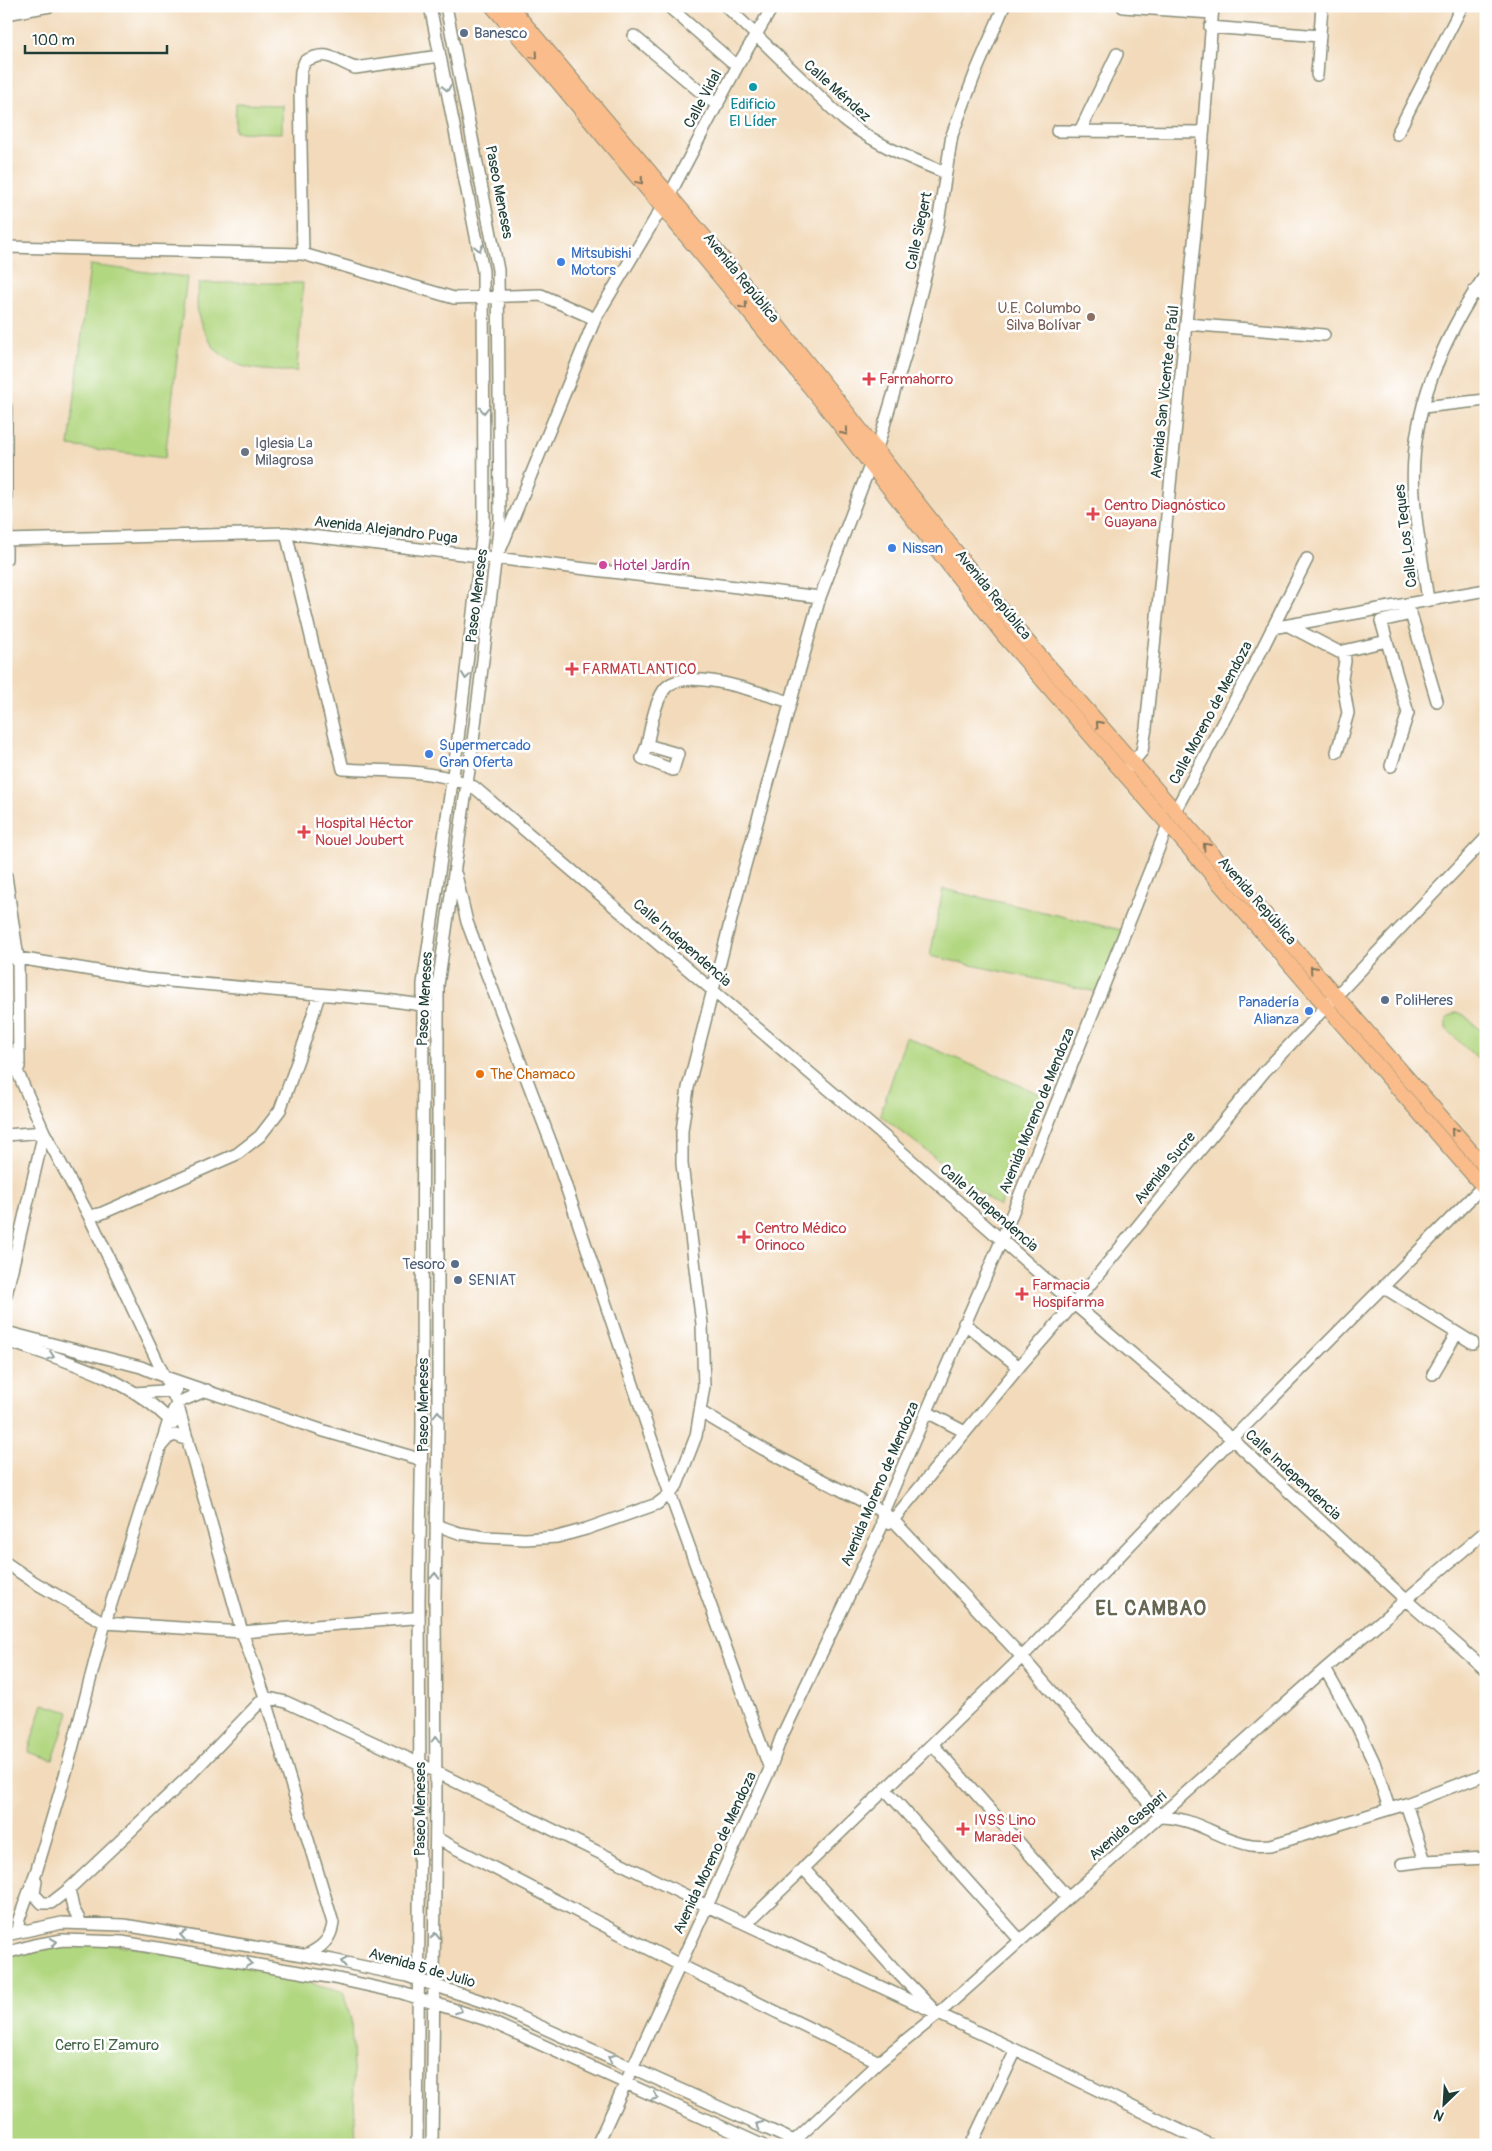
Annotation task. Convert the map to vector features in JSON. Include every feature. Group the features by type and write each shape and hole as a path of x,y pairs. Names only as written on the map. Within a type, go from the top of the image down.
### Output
{"main road":[{"name":"Avenida República","path":"492,6 557,81 809,386 1004,636 1128,768 1175,811 1486,1168"},
{"name":"Avenida República","path":"510,6 670,194 826,385 1128,768 1168,825 1484,1188"}],"street":[{"path":"6,13 13,6"},
{"path":"6,13 49,6"},
{"name":"Paseo Meneses","path":"430,6 481,258 484,297 484,521 460,781 454,869 441,959 438,1008 436,1838 432,2145"},
{"name":"Paseo Meneses","path":"417,2145 420,1764 419,1620 422,1462 422,1005 425,957 460,781 497,559 500,522 500,298 496,255 446,6"},
{"path":"668,6 738,65"},
{"name":"Calle Méndez","path":"726,6 844,120 878,144 946,173"},
{"name":"Calle Vidal","path":"497,559 596,319 670,194 738,65 773,6"},
{"path":"1316,75 1322,6"},
{"path":"1397,134 1462,6"},
{"name":"Calle Siegert","path":"670,1494 677,1484 696,1436 704,1386 702,1334 682,1164 682,1131 688,1088 790,702 820,597 876,449 904,356 934,244 957,119 1001,7"},
{"path":"1123,7 1212,10"},
{"name":"Avenida San Vicente de Paúl","path":"1128,768 1142,751 1146,728 1186,324 1212,10"},
{"path":"1210,27 1320,36"},
{"path":"634,36 710,100 718,104"},
{"path":"303,254 300,90 301,71 304,61 317,54 334,56 355,68 440,56"},
{"path":"1080,131 1117,54"},
{"path":"1057,131 1203,132"},
{"path":"6,247 303,254 454,298 500,298 541,294 596,319"},
{"name":"Calle Los Teques","path":"1428,600 1414,493 1414,457 1423,407 1435,369 1449,334 1486,274"},
{"path":"1474,291 1486,298"},
{"path":"1186,324 1324,335"},
{"path":"1423,407 1486,400"},
{"path":"6,407 6,559"},
{"path":"286,533 343,769 426,774 460,781"},
{"name":"Avenida Alejandro Puga","path":"7,540 286,533 820,597"},
{"name":"Calle Moreno de Mendoza","path":"1175,811 1307,559"},
{"path":"1272,628 1486,590"},
{"path":"1391,766 1408,713 1381,621 1411,614 1437,701"},
{"path":"1289,626 1339,652 1387,641"},
{"path":"1337,752 1348,713 1342,678 1345,661 1344,651"},
{"path":"646,745 658,702 665,688 676,681 708,680 790,702"},
{"name":"Calle Independencia","path":"460,781 485,795 1002,1239 1074,1304 1232,1439 1406,1600 1486,1670"},
{"name":"Avenida Moreno de Mendoza","path":"597,2145 624,2082 770,1769 780,1738 880,1528 884,1512 964,1323 1002,1239 1168,825"},
{"name":"Avenida Sucre","path":"880,1528 894,1520 1264,1072 1486,838"},
{"path":"454,869 467,922 553,1148 670,1494 770,1769"},
{"path":"6,876 19,1071"},
{"path":"12,958 146,979 438,1008"},
{"path":"90,1216 100,1214 237,1154 260,1136 280,1110 319,995"},
{"path":"6,1046 19,1071 44,1132 90,1216 177,1403 242,1632 265,1697 333,1923 332,1933 319,1950 306,1955"},
{"path":"6,1135 44,1132"},
{"path":"6,1295 44,1132"},
{"path":"746,1924 1022,1657 1232,1439 1484,1188"},
{"path":"1383,1287 1473,1343"},
{"path":"964,1323 1019,1367"},
{"path":"6,1332 141,1367 164,1377 324,1431 416,1458 422,1462"},
{"path":"1434,1374 1457,1333"},
{"path":"6,1338 13,1343 105,1376 135,1392 156,1406 188,1440"},
{"path":"135,1392 150,1382 141,1367"},
{"path":"135,1392 207,1390"},
{"path":"12,1933 37,1869 66,1772 105,1623 169,1420 177,1403 207,1390"},
{"path":"701,1412 763,1448 884,1512 894,1520 1022,1657 1161,1817 1187,1820 1231,1839 1252,1845 1271,1845 1406,1804 1486,1774"},
{"path":"927,1412 965,1432"},
{"path":"160,1447 168,1438 175,1435 188,1440"},
{"path":"436,1525 459,1533 485,1537 524,1539 557,1537 638,1513 657,1504 670,1494"},
{"name":"Avenida Gaspari","path":"796,2143 879,2062 938,2014 1325,1669 1486,1531"},
{"path":"6,1563 34,1582 105,1623 242,1632 413,1618 419,1620"},
{"path":"1325,1669 1357,1726 1374,1762 1389,1808"},
{"path":"265,1697 286,1702 420,1764 707,1906 1016,2050 1210,2145"},
{"path":"37,1869 34,1894 42,1902 52,1903 189,1776 265,1697"},
{"path":"932,1745 1068,1898"},
{"path":"885,1789 1020,1940"},
{"path":"1406,1804 1425,1861"},
{"path":"436,1838 680,1965 879,2062"},
{"path":"1402,1864 1486,1858"},
{"path":"803,1868 894,1969 938,2014"},
{"path":"68,1889 73,1908 81,1923"},
{"name":"Avenida 5 de Julio","path":"12,1933 54,1924 81,1923 150,1929 369,1967 434,1984 493,2004 796,2143"},
{"name":"Avenida 5 de Julio","path":"6,1953 34,1945 63,1940 122,1942 329,1976 434,2002 494,2023 762,2145"},
{"path":"971,2145 1016,2050"}],"green space":[{"path":"236,104 282,105 282,133 235,132"},
{"path":"90,265 187,277 165,458 69,446"},
{"path":"199,283 303,283 297,371 271,371 246,367 234,363 223,356 206,335 199,319 197,298"},
{"path":"943,889 1126,931 1101,993 930,956"},
{"path":"1457,1012 1464,1015 1486,1035 1486,1067 1446,1029 1446,1018"},
{"path":"906,1037 1047,1097 999,1207 880,1115"},
{"path":"43,1704 69,1712 53,1760 28,1752"},
{"name":"Cerro El Zamuro","path":"70,1943 113,1944 294,1973 318,1986 343,1992 351,2019 356,2145 6,2145 6,1954"}],"place":[{"name":"Banesco","path":"464,33"},
{"name":"Edificio El Líder","path":"753,87"},
{"name":"Mitsubishi Motors","path":"561,262"},
{"name":"U.E. Columbo Silva Bolívar","path":"1091,317"},
{"name":"Farmahorro","path":"869,379"},
{"name":"Iglesia La Milagrosa","path":"245,452"},
{"name":"Centro Diagnóstico Guayana","path":"1093,514"},
{"name":"Nissan","path":"892,548"},
{"name":"Hotel Jardín","path":"603,565"},
{"name":"FARMATLANTICO","path":"572,669"},
{"name":"Supermercado Gran Oferta","path":"429,754"},
{"name":"Hospital Héctor Nouel Joubert","path":"304,832"},
{"name":"PoliHeres","path":"1385,1000"},
{"name":"Panadería Alianza","path":"1309,1011"},
{"name":"The Chamaco","path":"480,1074"},
{"name":"Centro Médico Orinoco","path":"744,1237"},
{"name":"Tesoro","path":"455,1264"},
{"name":"SENIAT","path":"458,1280"},
{"name":"Farmacia Hospifarma","path":"1022,1294"},
{"name":"IVSS Lino Maradei","path":"963,1829"}],"district":[{"name":"EL CAMBAO","path":"1151,1608"}]}
